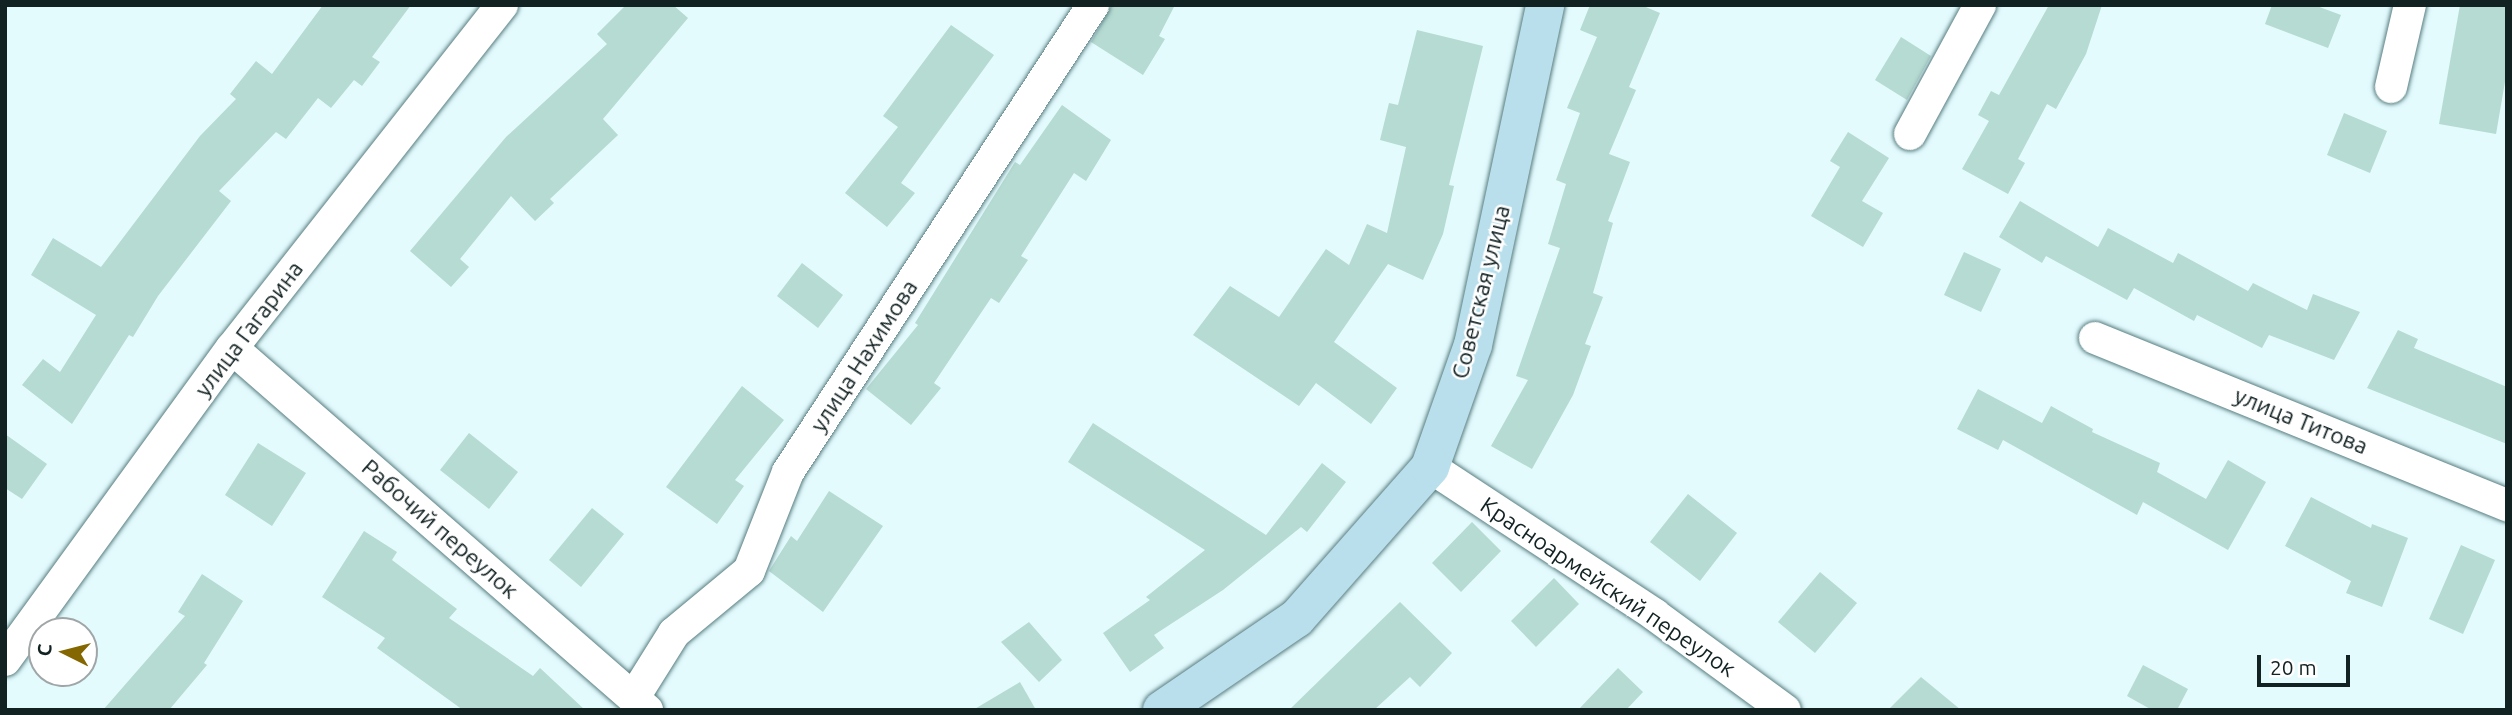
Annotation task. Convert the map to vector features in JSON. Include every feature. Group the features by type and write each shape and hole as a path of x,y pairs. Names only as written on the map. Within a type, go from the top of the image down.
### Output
{"street":[{"name":"улица Гагарина","path":"5,660 232,348 502,5"},
{"name":"улица Нахимова","path":"640,704 674,633 749,571 788,472 1093,5"},
{"name":"Советская улица","path":"1162,710 1297,618 1430,467 1473,345 1545,5"},
{"path":"1910,134 1980,5"},
{"path":"2391,87 2410,5"},
{"name":"улица Титова","path":"2095,338 2507,505"},
{"name":"Рабочий переулок","path":"232,348 640,704"},
{"name":"Красноармейский переулок","path":"1430,467 1655,615 1786,710"}],"building":[{"path":"323,5 411,5 372,57 380,62 362,86 354,80 331,108 318,98 286,139 276,132 219,191 231,201 158,296 133,337 129,335 72,424 22,385 43,359 60,372 96,315 31,275 53,238 101,267 200,136 236,99 230,94 256,61 272,74"},
{"path":"626,5 673,5 688,18 603,119 618,135 550,199 554,203 535,221 511,196 460,259 469,267 451,287 410,251 506,137 607,44 597,34"},
{"path":"1112,5 1175,5 1159,36 1165,39 1143,75 1091,42"},
{"path":"1590,5 1641,5 1660,13 1629,87 1636,90 1609,154 1630,162 1608,221 1613,223 1593,293 1603,297 1585,344 1591,346 1573,395 1532,469 1491,446 1528,380 1516,376 1560,248 1548,244 1566,184 1556,180 1580,113 1567,108 1597,37 1580,30"},
{"path":"2049,5 2102,5 2086,54 2056,109 2047,104 2018,159 2025,163 2008,194 1962,169 1989,121 1978,115 1991,91 1999,95"},
{"path":"2272,5 2314,5 2341,15 2328,48 2265,24"},
{"path":"2460,5 2507,5 2507,70 2496,134 2439,124"},
{"path":"951,25 994,55 901,183 915,193 887,227 845,193 898,127 883,116"},
{"path":"1417,30 1483,46 1449,185 1454,186 1443,234 1423,280 1388,264 1334,342 1397,388 1371,424 1316,383 1299,406 1193,335 1230,286 1279,317 1326,249 1349,265 1367,224 1387,233 1406,147 1380,140 1389,103 1398,105"},
{"path":"1901,37 1931,56 1907,100 1875,80"},
{"path":"1062,105 1111,140 1086,181 1074,173 1021,256 1028,260 999,303 991,298 934,383 941,388 911,425 866,389 918,325 915,323 1015,162 1020,165"},
{"path":"2344,113 2387,131 2370,173 2327,155"},
{"path":"1848,132 1889,158 1862,201 1883,213 1863,247 1811,216 1840,167 1830,161"},
{"path":"2020,201 2098,247 2108,228 2173,263 2178,253 2248,291 2253,283 2307,310 2313,294 2360,312 2334,360 2269,335 2262,348 2197,315 2194,321 2134,288 2127,300 2046,256 2042,263 1999,237"},
{"path":"1964,252 2001,269 1981,312 1944,295"},
{"path":"802,263 843,295 818,328 777,296"},
{"path":"2398,330 2418,339 2414,348 2507,387 2507,444 2367,388"},
{"path":"742,386 784,420 735,480 744,486 717,524 666,487"},
{"path":"1978,389 2042,423 2051,406 2093,429 2092,432 2160,463 2157,472 2206,499 2228,460 2266,482 2228,550 2143,502 2137,515 2003,440 1998,450 1957,429"},
{"path":"1093,423 1266,535 1322,463 1346,482 1307,532 1301,527 1223,590 1154,635 1164,648 1130,672 1103,633 1150,600 1146,597 1205,550 1068,462"},
{"path":"469,433 518,472 489,509 440,470"},
{"path":"5,434 47,464 22,499 5,488"},
{"path":"258,443 306,473 272,526 225,495"},
{"path":"829,491 883,526 823,612 769,571 791,536 797,541"},
{"path":"1688,494 1737,533 1700,581 1650,542"},
{"path":"2311,497 2371,528 2372,524 2408,538 2382,607 2346,593 2351,581 2285,546"},
{"path":"592,508 624,534 581,587 549,560"},
{"path":"1472,522 1501,551 1461,592 1432,563"},
{"path":"364,531 397,552 392,560 457,609 449,618 533,676 540,668 585,710 463,710 377,648 385,638 322,597"},
{"path":"2461,545 2495,560 2463,634 2429,619"},
{"path":"1820,572 1857,603 1815,653 1778,622"},
{"path":"202,574 243,601 204,663 207,665 169,710 103,710 185,616 178,612"},
{"path":"1554,578 1579,604 1536,647 1511,621"},
{"path":"1400,602 1452,653 1420,687 1410,677 1374,710 1289,710"},
{"path":"1029,622 1062,660 1039,682 1001,642"},
{"path":"2143,665 2188,689 2177,710 2152,710 2127,696"},
{"path":"1618,668 1643,692 1626,710 1578,710"},
{"path":"1921,677 1961,710 1888,710"},
{"path":"1020,682 1036,710 973,710"}]}
